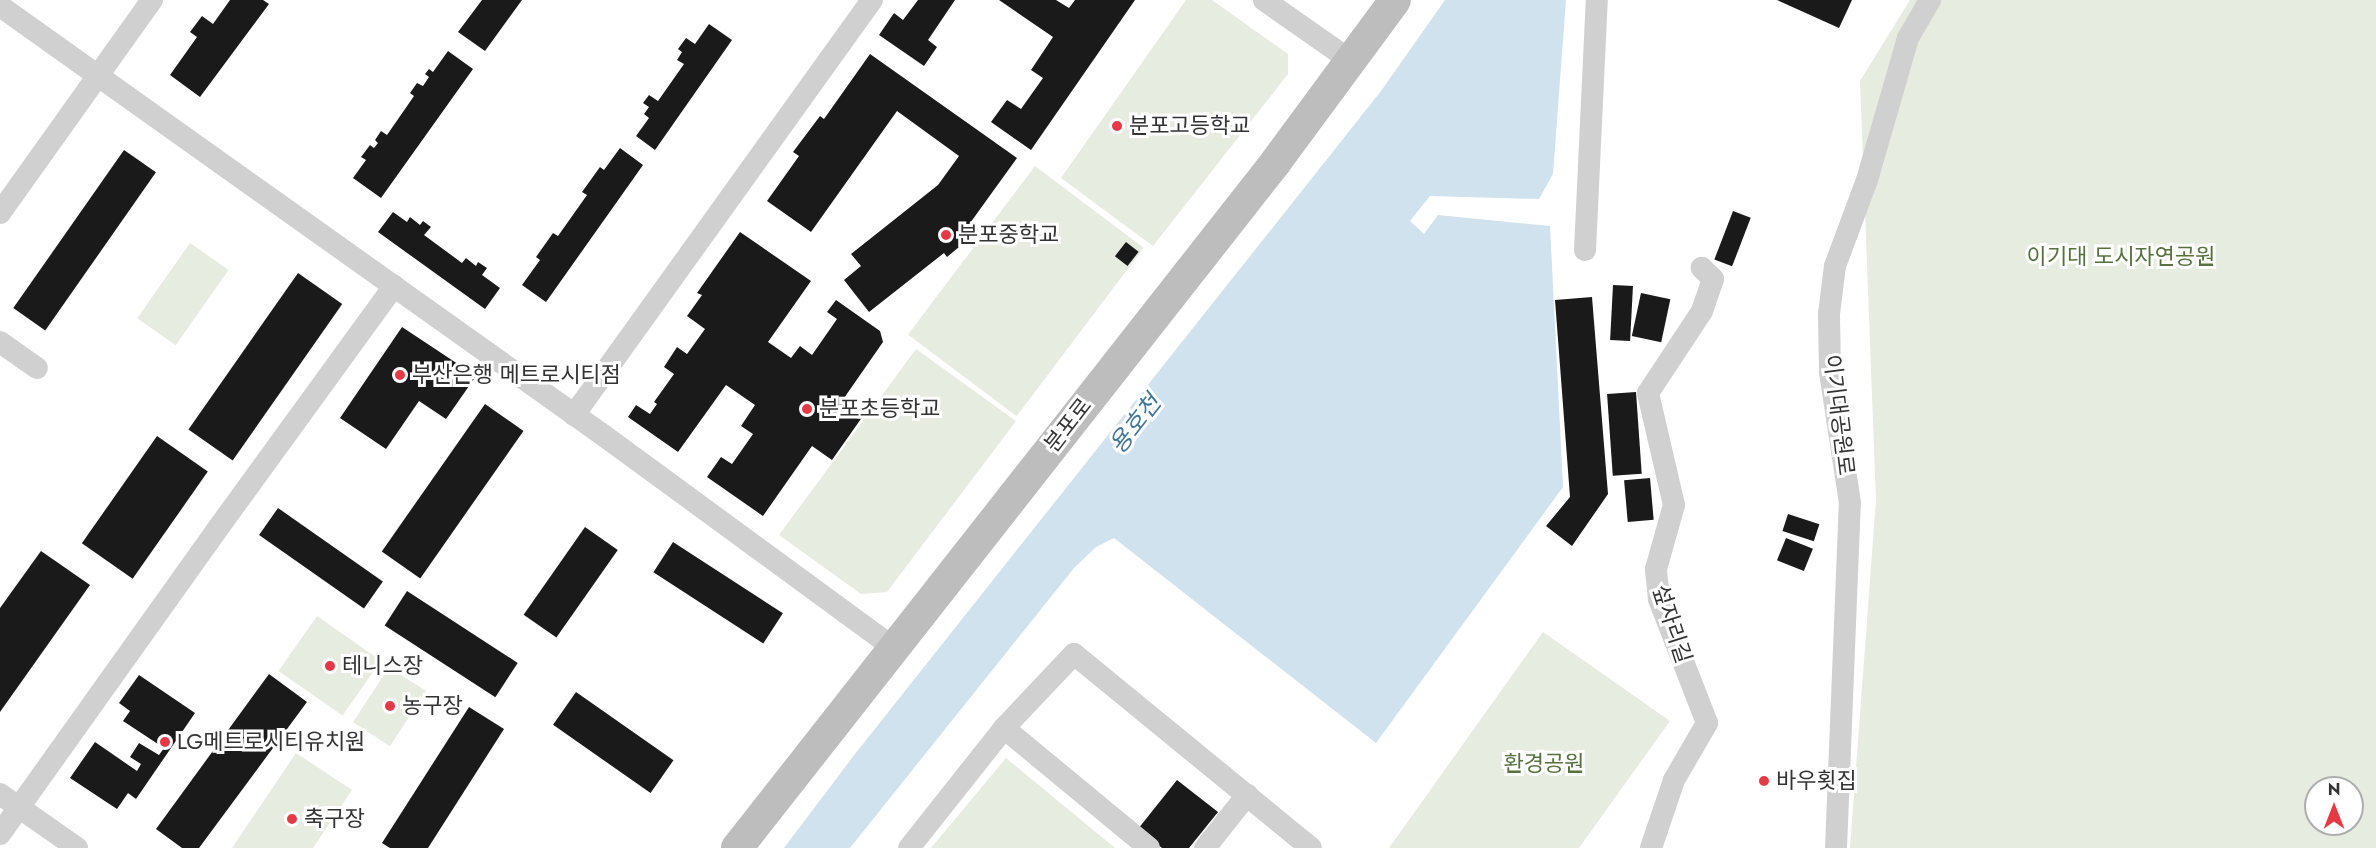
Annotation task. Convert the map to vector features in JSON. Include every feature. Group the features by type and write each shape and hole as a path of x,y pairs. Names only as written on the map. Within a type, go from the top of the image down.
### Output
{"main road":[{"name":"분포로","path":"737,848 1275,163 1395,0"}],"street":[{"path":"0,213 152,0"},
{"path":"574,415 872,0"},
{"path":"1264,0 1351,61"},
{"path":"1585,250 1597,0"},
{"name":"이기대공원로","path":"1836,848 1850,503 1830,372 1829,314 1834,266 1867,180 1908,38 1930,0"},
{"path":"0,6 574,415 893,647"},
{"name":"섶자리길","path":"1651,848 1674,780 1707,723 1659,599 1656,568 1674,504 1648,393 1702,310 1713,279 1702,268"},
{"path":"0,834 394,286"},
{"path":"0,342 37,368"},
{"path":"909,848 1004,728 1074,654 1311,848"},
{"path":"1004,728 1149,848"},
{"path":"0,794 76,848"},
{"path":"1205,848 1247,795"}],"green space":[{"path":"1186,0 1212,0 1288,54 1288,74 1153,246 1061,178"},
{"name":"이기대 도시자연공원","path":"1910,0 2376,0 2376,848 1850,848 1876,500 1860,81"},
{"path":"1035,166 1144,248 1017,416 908,335"},
{"path":"190,243 229,270 176,345 137,318"},
{"path":"916,349 1016,421 887,592 861,594 779,535"},
{"name":"테니스장","path":"317,616 381,661 342,716 279,671"},
{"name":"환경공원","path":"1543,632 1670,721 1579,848 1389,848"},
{"name":"농구장","path":"389,667 426,691 390,746 353,722"},
{"name":"축구장","path":"296,753 352,790 313,848 232,848"},
{"path":"1006,758 1115,848 931,848"}],"water":[{"name":"용호천","path":"1445,0 1566,0 1553,174 1539,199 1430,196 1410,221 1424,234 1438,215 1550,226 1563,487 1376,743 1114,538 1096,547 1074,568 850,848 784,848 855,754 1381,91"}],"building":[{"path":"230,0 263,0 269,4 200,97 170,75 197,37 190,32 202,16 213,24"},
{"path":"482,0 522,0 485,51 458,32"},
{"path":"918,0 955,0 928,40 937,47 924,66 879,35 894,13 903,20"},
{"path":"999,0 1056,0 1069,8 1075,0 1135,0 1031,150 991,122 1007,100 1021,109 1043,78 1031,70 1053,37"},
{"path":"1777,0 1852,0 1839,28"},
{"path":"709,24 732,40 655,150 636,136 649,118 644,114 649,107 643,103 649,95 658,101 684,64 677,60 682,52 678,49 686,38 695,44"},
{"path":"448,51 473,69 381,198 353,178 366,160 361,157 370,145 374,148 378,143 375,140 381,131 387,135 414,96 410,93 417,83 423,86 429,77 425,74 429,69 433,72"},
{"path":"870,54 1017,158 960,237 965,242 947,257 944,253 869,312 844,280 861,266 851,254 938,185 959,156 897,111 811,232 767,201 799,156 793,152 820,116 824,119"},
{"path":"620,148 643,165 546,302 522,285 540,260 536,257 553,233 558,236 587,195 582,192 600,167 604,170"},
{"path":"124,150 156,172 45,330 13,308"},
{"path":"1733,211 1751,218 1732,266 1714,260"},
{"path":"393,212 407,222 410,217 420,225 423,221 431,227 424,235 462,263 466,258 476,266 478,262 487,268 482,275 500,288 485,309 378,232"},
{"path":"740,232 811,281 768,342 791,358 800,346 812,355 837,319 827,312 836,300 880,331 883,342 842,401 863,416 832,460 812,446 763,516 707,477 721,457 732,464 753,434 741,426 755,405 726,385 678,452 628,417 636,405 650,414 657,404 654,402 674,374 664,367 677,347 687,354 705,329 687,316 702,295 697,293"},
{"path":"1126,242 1139,252 1128,266 1115,256"},
{"path":"298,273 342,304 233,460 188,429"},
{"path":"1613,285 1633,286 1630,341 1610,340"},
{"path":"1641,293 1670,299 1661,342 1632,336"},
{"path":"1592,297 1608,494 1572,546 1546,526 1570,497 1555,300"},
{"path":"402,327 476,376 446,419 419,401 386,449 340,418"},
{"path":"1636,392 1642,474 1613,476 1607,394"},
{"path":"485,404 524,431 420,578 382,551"},
{"path":"157,436 208,472 133,579 82,543"},
{"path":"1650,478 1654,520 1628,522 1624,480"},
{"path":"278,508 383,581 364,608 259,535"},
{"path":"1788,514 1819,524 1814,541 1782,531"},
{"path":"585,527 618,550 556,638 524,615"},
{"path":"1786,538 1813,549 1804,571 1777,560"},
{"path":"673,542 783,613 763,644 653,572"},
{"path":"41,551 90,585 0,712 0,608"},
{"path":"407,591 518,663 495,697 385,625"},
{"path":"269,674 307,702 199,848 182,848 156,829"},
{"name":"LG메트로시티유치원","path":"139,675 195,713 136,799 128,793 117,809 70,778 95,742 137,771 141,764 130,757 139,743 159,755 164,748 123,721 130,711 119,703"},
{"path":"576,692 673,760 651,793 553,725"},
{"path":"469,707 504,729 428,848 390,848 382,843"},
{"path":"1177,780 1218,812 1189,848 1162,848 1138,829"}],"place":[{"name":"분포고등학교","path":"1117,126"},
{"name":"분포중학교","path":"946,235"},
{"name":"부산은행 메트로시티점","path":"400,375"},
{"name":"분포초등학교","path":"807,409"},
{"name":"테니스장","path":"330,666"},
{"name":"농구장","path":"390,706"},
{"name":"LG메트로시티유치원","path":"165,742"},
{"name":"바우횟집","path":"1764,781"},
{"name":"축구장","path":"292,819"}]}
